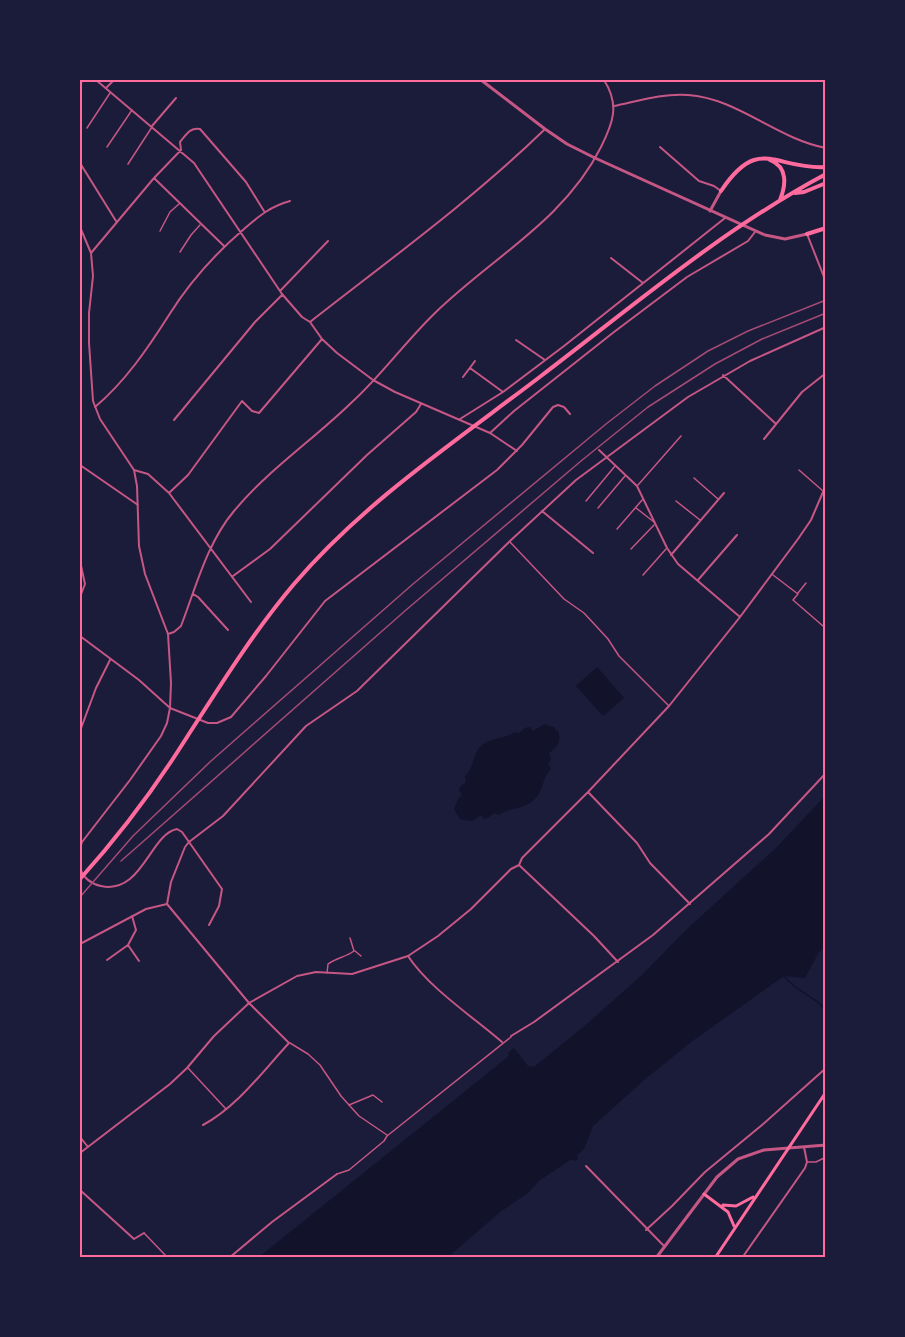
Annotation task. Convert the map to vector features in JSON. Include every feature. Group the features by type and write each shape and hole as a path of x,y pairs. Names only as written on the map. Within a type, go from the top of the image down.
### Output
{"main road":[{"path":"721,191 746,162 756,159 781,160 803,166 825,167"},
{"path":"767,159 776,163 783,173 784,188 780,200"},
{"path":"80,879 143,802 216,690 266,619 294,585 350,527 461,437 727,236 780,200 825,174"},
{"path":"792,193 804,192 825,183"},
{"path":"807,234 825,228"},
{"path":"715,1257 825,1092"},
{"path":"704,1194 728,1212 734,1228"},
{"path":"721,1205 736,1206 756,1195"}],"street":[{"path":"80,84 83,80"},
{"path":"96,80 181,150 205,177 282,294 337,353 373,380 421,404 490,433 517,451"},
{"path":"106,88 114,80"},
{"path":"481,80 545,129 595,158 755,232 785,239 807,234 825,282"},
{"path":"168,634 182,626 217,535 250,492 344,410 435,313 556,210 588,171 610,128 614,106 609,87 604,80"},
{"path":"87,128 110,92"},
{"path":"614,106 668,95 707,98 806,143 825,148"},
{"path":"128,164 153,126 176,98"},
{"path":"107,147 132,109"},
{"path":"181,150 180,142 190,130 200,129 246,182 264,211"},
{"path":"310,322 438,221 545,129"},
{"path":"660,147 699,182 714,186 721,191 710,211"},
{"path":"91,253 154,178 181,150"},
{"path":"80,163 116,222"},
{"path":"154,178 224,246"},
{"path":"95,407 124,379 158,334 188,288 224,246 264,211 290,201"},
{"path":"160,231 170,212 179,203"},
{"path":"460,419 545,360 725,218"},
{"path":"180,252 201,224"},
{"path":"80,227 91,253 93,276 89,343 95,407 134,470 139,546 145,574 168,634 171,683 170,708 161,736 82,842 80,848"},
{"path":"490,433 513,411 614,332 687,277 747,241 755,232"},
{"path":"280,291 328,241"},
{"path":"611,258 643,283"},
{"path":"174,420 255,322 282,294"},
{"path":"387,1136 359,1116 320,1065 308,1054 289,1043 249,1003 167,904 171,882 185,847 223,816 306,726 357,691 510,541 576,480 688,397 723,375 825,327"},
{"path":"169,493 188,475 242,401 252,411 259,413 322,339"},
{"path":"516,340 545,360"},
{"path":"463,377 475,361"},
{"path":"470,368 502,392"},
{"path":"764,439 802,393 825,373"},
{"path":"723,375 775,423"},
{"path":"233,576 275,544 367,455 416,412 421,404"},
{"path":"80,636 139,680 170,708 208,723 217,723 231,717 325,601 497,470 517,451 553,407 558,405 564,407 570,414"},
{"path":"637,486 681,436"},
{"path":"599,450 637,486 671,555 740,617"},
{"path":"80,465 138,505"},
{"path":"585,501 615,466"},
{"path":"134,470 148,474 169,493 251,602"},
{"path":"799,470 824,491"},
{"path":"598,508 626,476"},
{"path":"693,478 718,500"},
{"path":"80,1153 137,1111 187,1068 214,1036 249,1003 297,976 316,971 327,974 352,974 408,956 438,936 471,909 511,869 519,865 522,858 669,706 740,617 811,520 825,485"},
{"path":"671,555 724,493"},
{"path":"617,529 644,499"},
{"path":"676,501 700,521"},
{"path":"636,508 656,524"},
{"path":"542,511 593,553"},
{"path":"632,549 656,524"},
{"path":"698,580 737,535"},
{"path":"510,541 564,599 584,613 609,639 619,656 669,706"},
{"path":"643,575 667,548"},
{"path":"80,561 86,584 80,597"},
{"path":"772,574 798,594"},
{"path":"806,583 793,600 823,626"},
{"path":"193,594 228,630"},
{"path":"80,731 96,688 110,660"},
{"path":"229,1257 337,1174 349,1170 502,1042 618,962 690,904 769,834 825,774"},
{"path":"588,792 638,843 650,863 690,904"},
{"path":"80,869 88,880 104,887 120,885 146,863 165,835 177,829 182,832 222,889 219,906 209,925"},
{"path":"519,865 618,962"},
{"path":"80,944 146,909 167,904"},
{"path":"107,960 128,945 136,930 132,916"},
{"path":"350,938 354,951 361,956"},
{"path":"128,945 139,961"},
{"path":"327,974 328,964 333,960 345,958 354,951"},
{"path":"408,956 431,981 502,1042"},
{"path":"203,1125 240,1096 289,1043"},
{"path":"187,1068 226,1108"},
{"path":"646,1230 705,1172 762,1125 825,1068"},
{"path":"349,1105 373,1095 382,1102"},
{"path":"80,1137 88,1147"},
{"path":"656,1257 725,1168 738,1159 765,1150 825,1144"},
{"path":"742,1257 807,1162 804,1147"},
{"path":"807,1162 816,1162 825,1157"},
{"path":"586,1166 646,1230 664,1245"},
{"path":"80,1190 134,1239 144,1233 168,1257"}],"shaded area":[{"path":"597,667 624,698 603,716 576,686"},
{"path":"545,724 558,731 559,741 549,753 551,760 548,764 551,769 535,799 499,815 494,813 488,818 484,819 481,815 472,821 460,819 454,809 462,795 459,791 460,787 466,782 465,776 480,747 489,741 514,732 519,733 525,728 530,727 533,731"},
{"path":"825,796 825,947 819,952 805,978 784,976 691,1042 593,1126 584,1149 577,1155 578,1159 575,1161 572,1159 540,1180 528,1193 500,1212 448,1257 259,1257 509,1056 508,1053 514,1048 528,1066 534,1067 643,974 686,930 777,847"}],"waterway":[{"path":"784,976 826,1010"}],"railway":[{"path":"80,897 133,836 211,761 413,584 606,424 655,386 708,351 748,331 826,300"},
{"path":"121,861 406,610 648,407 715,364 762,339 826,313"}]}
